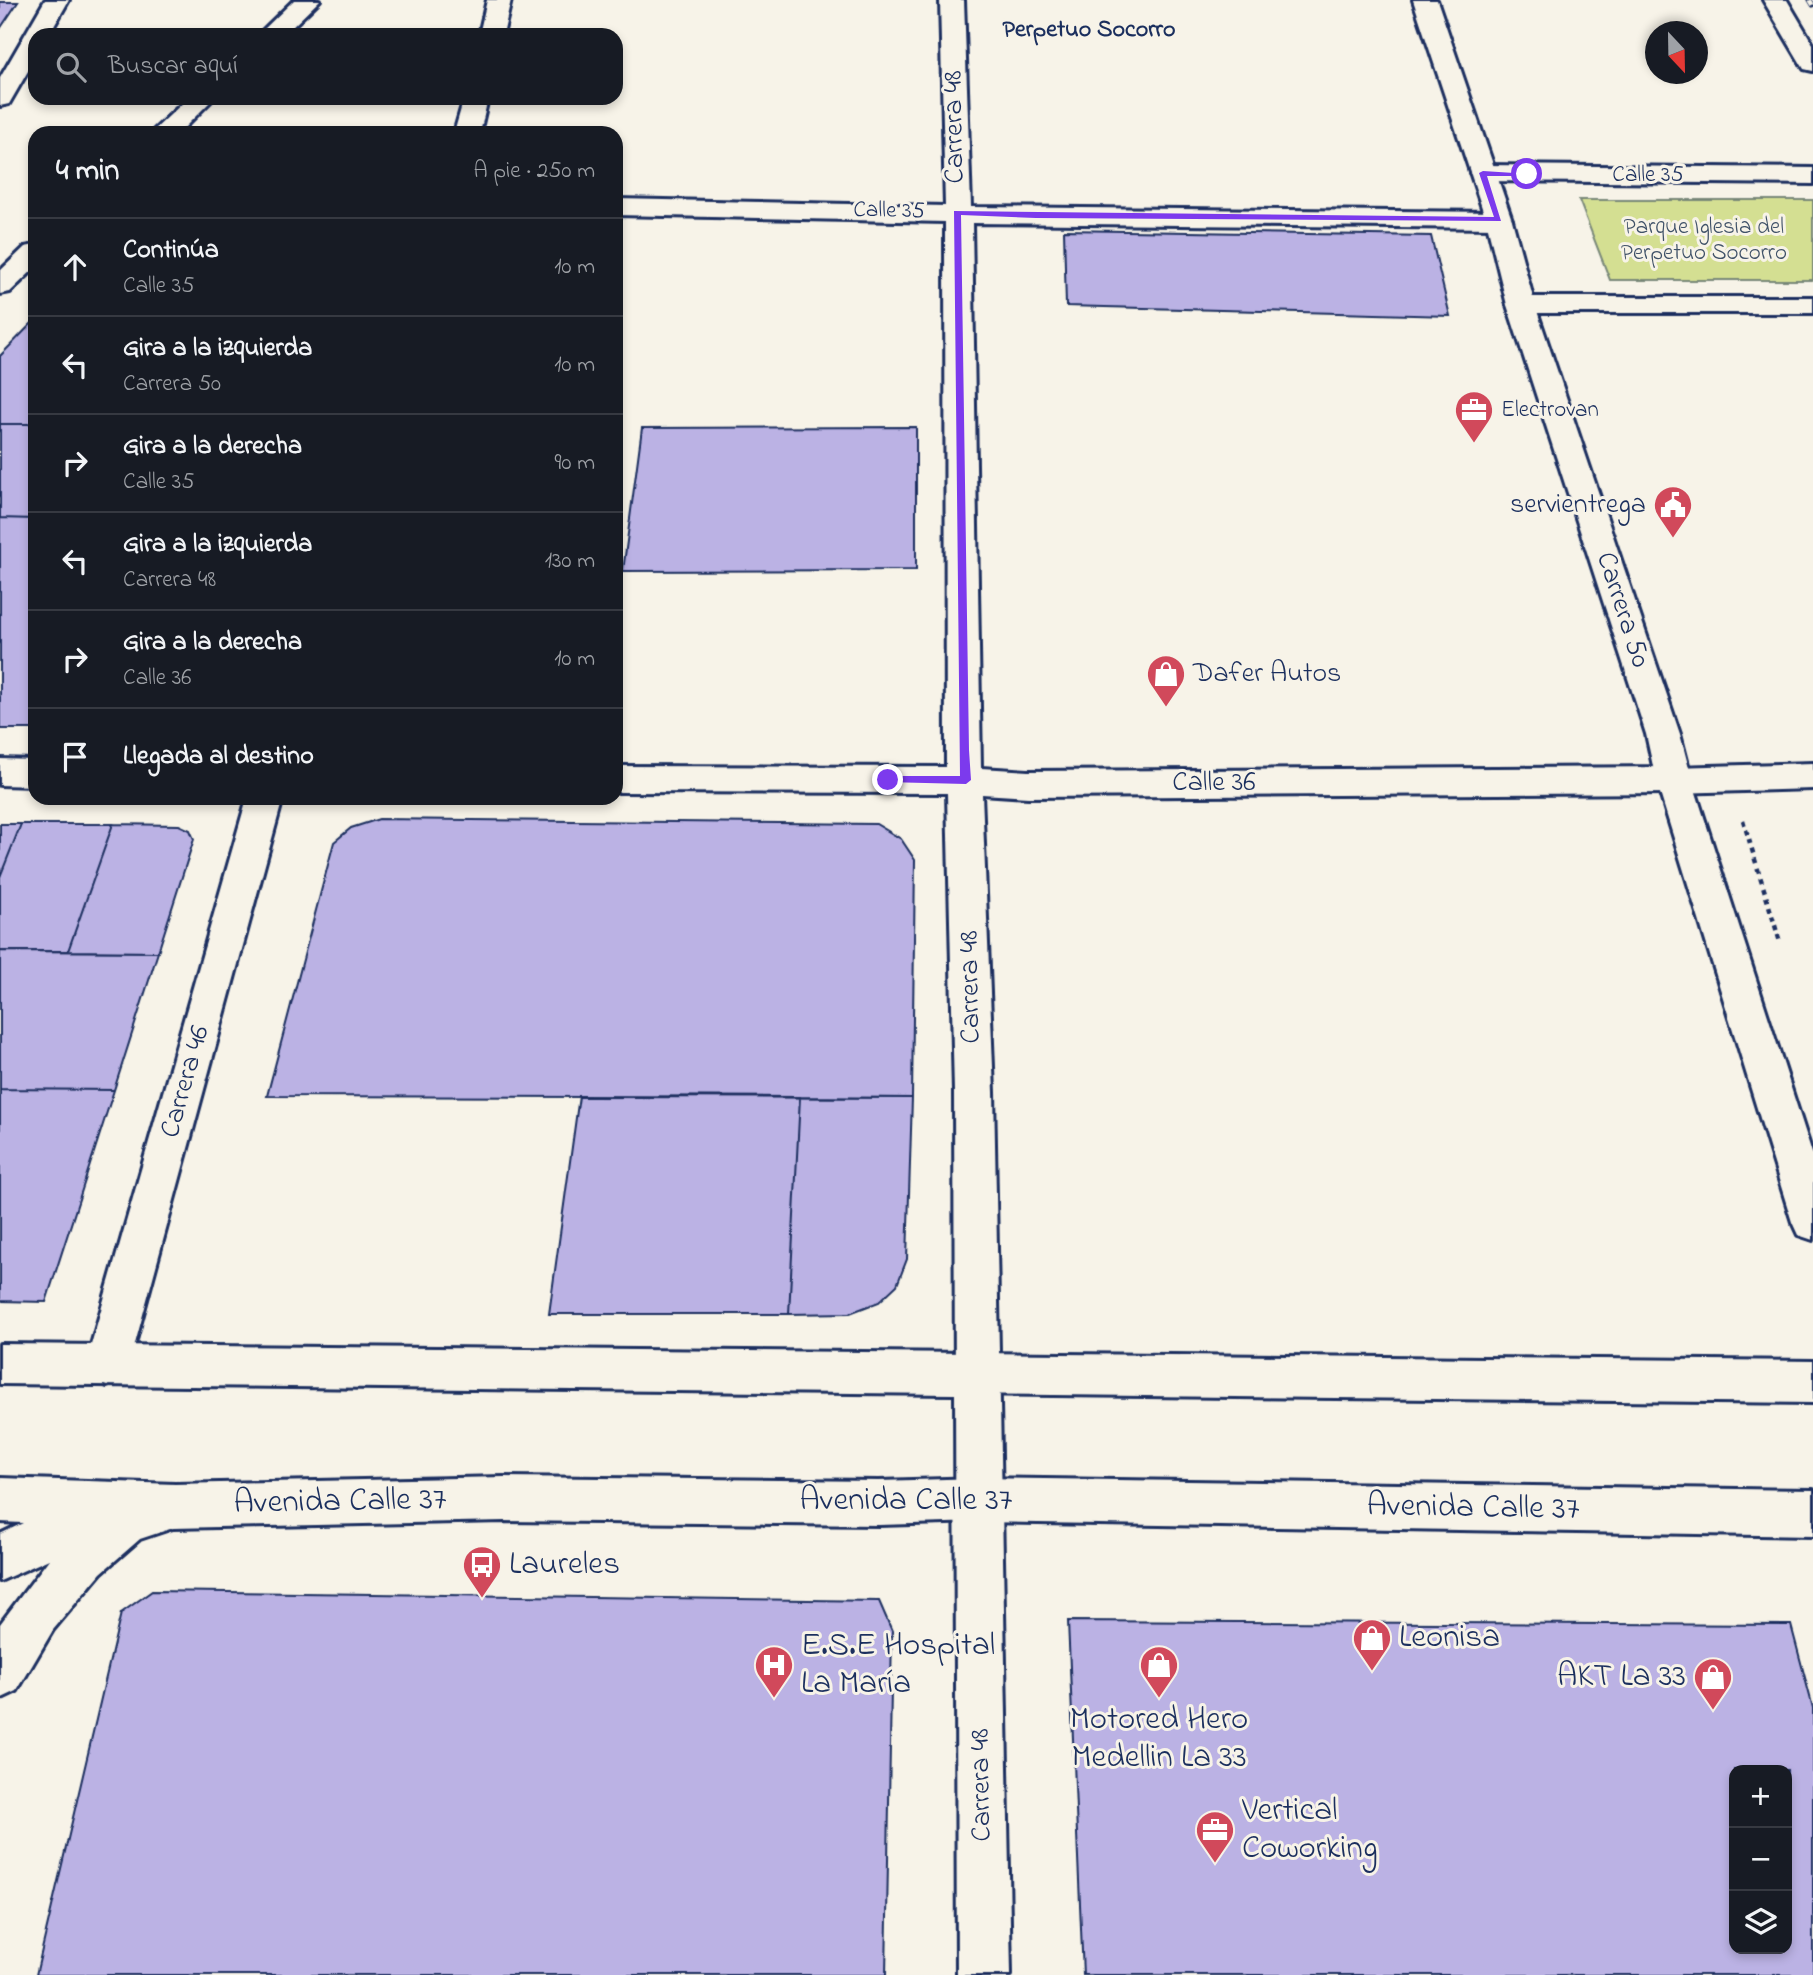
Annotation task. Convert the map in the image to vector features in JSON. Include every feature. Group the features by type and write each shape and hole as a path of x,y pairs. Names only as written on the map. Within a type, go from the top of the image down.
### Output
{"street":[{"path":"41,28 57,0"},
{"path":"278,28 308,0"},
{"path":"493,28 499,0"},
{"name":"Carrera 48","path":"953,0 963,750 974,1092 984,1975"},
{"name":"Carrera 50","path":"1425,0 1499,220 1521,305 1663,734 1674,780 1813,1222"},
{"path":"1775,0 1813,64"},
{"path":"0,99 28,51"},
{"path":"172,126 194,105"},
{"path":"469,126 474,105"},
{"name":"Calle 35","path":"1483,173 1813,176"},
{"name":"Calle 35","path":"623,207 957,212 1036,216 1499,220"},
{"path":"0,286 28,260"},
{"path":"1521,305 1813,305"},
{"path":"0,772 28,773"},
{"name":"Calle 36","path":"623,779 966,780 1042,784 1674,780 1813,776"},
{"name":"Carrera 46","path":"107,1366 263,805"},
{"path":"0,1364 1813,1382"},
{"name":"Avenida Calle 37","path":"0,1500 175,1506 504,1499 879,1503 979,1500 1813,1513"},
{"path":"0,1558 83,1519 175,1506"},
{"path":"0,1674 10,1652 68,1575 121,1524 175,1506"}],"green space":[{"name":"Parque Iglesia del Perpetuo Socorro","path":"1579,200 1813,200 1813,280 1610,280"}],"building":[{"path":"0,2 18,2 0,29"},
{"path":"1064,230 1431,236 1450,316 1066,306"},
{"path":"28,327 28,424 0,424 0,356"},
{"path":"0,424 28,424 28,519 0,518"},
{"path":"916,427 916,570 623,571 642,428"},
{"path":"0,518 28,519 28,729 0,729"},
{"path":"379,819 876,824 901,839 915,860 912,1098 267,1096 334,842 351,828"},
{"path":"0,824 21,824 0,877"},
{"path":"21,824 113,824 68,951 0,951 0,877"},
{"path":"113,824 179,825 190,830 194,839 158,952 68,951"},
{"path":"0,951 158,952 114,1090 0,1089"},
{"path":"0,1089 114,1090 46,1302 0,1301"},
{"path":"579,1096 800,1097 789,1314 549,1314"},
{"path":"800,1097 912,1098 907,1259 897,1285 879,1302 850,1313 789,1314"},
{"path":"152,1591 879,1601 892,1631 886,1975 36,1975 121,1613"},
{"path":"1068,1621 1791,1625 1813,1708 1813,1975 1083,1975"}],"railway":[{"path":"1810,0 1813,5"}],"place":[{"name":"Electrovan","path":"1474,444"},
{"name":"servientrega","path":"1673,539"},
{"name":"Dafer Autos","path":"1166,708"},
{"name":"Laureles","path":"482,1599"},
{"name":"Leonisa","path":"1372,1672"},
{"name":"E.S.E Hospital La María","path":"774,1699"},
{"name":"Motored Hero Medellin La 33","path":"1159,1699"},
{"name":"AKT La 33","path":"1713,1711"},
{"name":"Vertical Coworking","path":"1215,1864"}],"district":[{"name":"Perpetuo Socorro","path":"1089,30"}],"route":[{"path":"888,780 966,780 963,750 957,212 1036,216 1499,220 1483,173 1527,174"}]}
